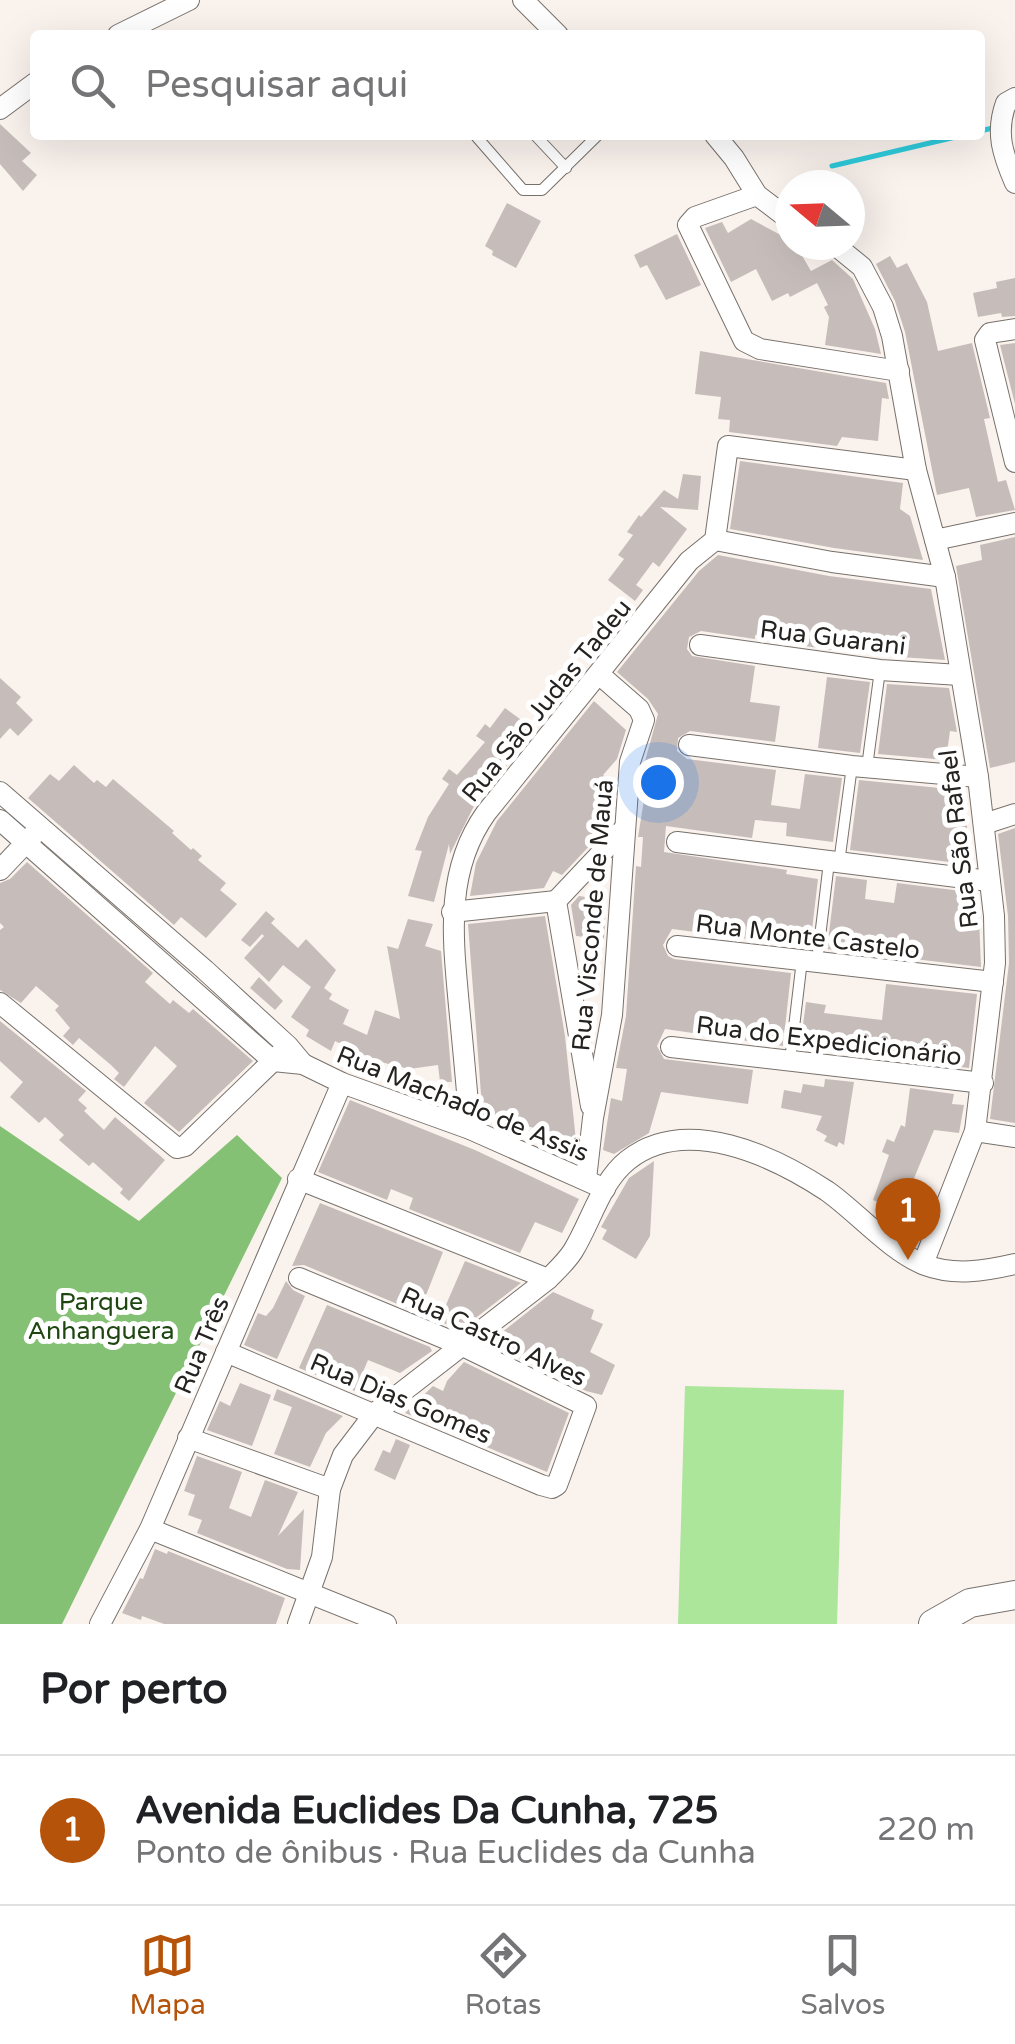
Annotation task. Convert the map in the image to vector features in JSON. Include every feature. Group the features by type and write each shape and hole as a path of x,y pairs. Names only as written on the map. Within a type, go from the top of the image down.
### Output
{"main road":[{"path":"933,1624 970,1603 1015,1595"}],"street":[{"path":"128,30 188,0"},
{"path":"523,0 553,30"},
{"path":"0,109 30,87"},
{"path":"1015,98 1006,103 1000,126 1002,152 1015,184"},
{"path":"720,140 757,194 775,208"},
{"path":"757,194 694,217 688,224 741,338 752,347 899,371"},
{"name":"Rua São Rafael","path":"856,260 888,318 916,470 945,576 978,777 995,946 975,1131 924,1264"},
{"path":"1015,329 990,333 986,340 1011,422 1015,462"},
{"path":"916,470 730,444 715,540 832,562 945,576"},
{"path":"935,540 1015,523"},
{"name":"Rua São Judas Tadeu","path":"470,1129 452,912 464,854 480,822 689,561 715,540"},
{"name":"Rua Guarani","path":"700,645 880,670 960,674"},
{"name":"Rua Visconde de Mauá","path":"596,1184 593,1118 612,1015 630,762 644,717 600,675"},
{"path":"689,745 978,777"},
{"path":"0,792 35,834"},
{"path":"984,824 1015,814"},
{"path":"0,820 35,834"},
{"path":"452,912 556,901 624,829"},
{"path":"0,870 35,834"},
{"name":"Rua Machado de Assis","path":"35,834 280,1054 596,1184"},
{"path":"676,842 989,882"},
{"path":"556,901 593,1118"},
{"name":"Rua Monte Castelo","path":"677,946 993,982"},
{"path":"0,1002 176,1148 185,1146 280,1054"},
{"name":"Rua do Expedicionário","path":"670,1047 982,1083"},
{"name":"Rua Três","path":"110,1621 342,1082"},
{"path":"975,1131 1015,1137"},
{"path":"298,1624 322,1557 330,1490 343,1455 376,1413 548,1280 570,1256 596,1184 626,1161 660,1143 683,1138 723,1143 798,1174 924,1264 965,1272 1015,1264"},
{"path":"298,1179 548,1280"},
{"name":"Rua Castro Alves","path":"299,1278 463,1346 588,1407 556,1487"},
{"name":"Rua Dias Gomes","path":"226,1352 542,1485 556,1487"},
{"path":"188,1438 330,1490"},
{"path":"150,1529 386,1624"}],"lane":[{"path":"478,140 522,190 542,190 593,140"},
{"path":"540,140 566,168"},
{"path":"790,1060 809,961 880,670"}],"green space":[{"name":"Parque Anhanguera","path":"0,1126 139,1221 237,1135 282,1178 62,1624 0,1624"},
{"path":"685,1386 844,1390 837,1624 678,1624"}],"building":[{"path":"0,124 31,153 22,161 37,175 23,191 0,164"},
{"path":"507,203 541,221 516,268 492,255 493,251 485,246"},
{"path":"751,219 775,232 775,260 805,260 811,271 832,260 853,279 875,329 881,354 825,345 829,317 824,307 828,305 817,283 772,301 756,269 731,282 705,228 722,222 728,233"},
{"path":"677,234 701,285 666,300 647,265 640,268 634,255"},
{"path":"890,256 897,268 907,263 927,302 938,351 972,343 990,418 984,419 998,482 1006,480 1015,510 976,517 969,488 937,495 905,332 876,264"},
{"path":"1015,278 1015,316 1002,317 1001,313 978,317 973,293 997,288 996,282"},
{"path":"1015,343 1015,404 1000,345"},
{"path":"700,351 886,383 889,399 882,398 878,441 842,437 837,446 729,432 730,420 718,419 721,397 695,394"},
{"path":"740,461 903,483 900,509 910,516 923,560 730,529"},
{"path":"683,474 701,476 698,510 660,507 687,529 659,567 653,562 636,585 643,590 635,601 608,580 624,559 618,555 633,535 627,532 639,515 664,490 678,499"},
{"path":"1015,537 1015,762 990,768 956,566 982,560 980,545"},
{"path":"718,555 829,576 931,589 945,660 870,655 872,640 842,636 840,651 755,635 755,639 701,631 689,637 687,649 692,656 755,666 750,702 780,706 775,742 690,731 678,738 677,751 687,759 776,770 771,805 800,809 805,774 842,778 833,842 786,836 787,823 755,820 752,838 666,826 664,852 787,870 786,874 818,879 810,947 672,929 663,945 674,959 791,973 783,1046 665,1029 657,1046 664,1059 753,1070 748,1104 661,1092 649,1133 614,1154 603,1150 611,1098 622,1101 627,1069 616,1068 626,1016 636,866 641,867 643,837 638,837 645,794 644,765 658,714 648,699 617,672 699,571"},
{"path":"827,677 870,682 860,753 818,748"},
{"path":"0,678 21,697 16,703 33,720 18,736 10,728 0,739"},
{"path":"887,684 949,688 957,732 950,731 946,760 878,754"},
{"path":"594,701 626,730 617,759 603,775 615,784 612,822 562,875 553,871 544,888 470,896 476,863 497,821"},
{"path":"505,708 535,730 474,806 450,854 449,844 434,902 408,896 422,851 415,850 428,817 449,784 442,779 449,769 457,775 485,742 476,736 485,724 490,728"},
{"path":"74,765 94,783 97,780 106,787 113,779 202,856 198,860 226,883 220,890 237,904 206,938 181,917 174,925 28,798 50,774 59,781"},
{"path":"859,780 960,790 974,865 850,850"},
{"path":"1015,828 1015,1123 990,1119 1009,963 998,834"},
{"path":"27,862 153,973 145,982 170,1004 173,1000 189,1013 193,1009 253,1061 179,1132 144,1103 177,1066 155,1046 124,1087 114,1079 119,1073 79,1038 73,1045 63,1036 70,1028 55,1010 59,1006 36,986 21,1003 0,990 0,930 4,927 0,923 0,883"},
{"path":"836,876 867,880 865,899 894,903 897,883 978,893 981,967 873,954 874,943 845,940 844,951 827,949"},
{"path":"579,896 606,900 604,939 576,936 571,905"},
{"path":"266,911 275,919 271,923 298,948 306,939 336,970 324,988 332,994 329,999 349,1010 343,1024 367,1035 375,1010 400,1019 387,946 398,949 408,919 433,924 425,946 441,951 452,1082 440,1082 438,1065 409,1069 373,1060 335,1041 331,1051 306,1036 309,1030 291,1017 311,987 283,965 269,982 244,958 264,936 250,947 241,940"},
{"path":"545,916 565,1036 576,1141 508,1120 483,1120 468,924"},
{"path":"259,977 283,1001 275,1010 250,988"},
{"path":"886,984 977,994 969,1068 800,1048 806,1002 826,1005 824,1013 882,1020"},
{"path":"0,1021 86,1091 78,1100 104,1130 115,1117 165,1160 129,1201 120,1193 123,1189 93,1162 89,1166 59,1140 64,1135 45,1117 39,1123 10,1097 23,1082 0,1061"},
{"path":"825,1079 854,1082 844,1145 839,1142 837,1147 824,1141 827,1136 816,1130 822,1116 781,1108 784,1090 801,1093 803,1084 824,1087"},
{"path":"910,1088 954,1094 952,1104 964,1105 959,1133 934,1130 900,1212 873,1200 889,1155 882,1152 887,1139 894,1142 901,1125 905,1127"},
{"path":"350,1100 475,1150 579,1199 562,1233 535,1222 520,1253 409,1209 413,1198 391,1189 387,1200 318,1172"},
{"path":"654,1161 650,1236 636,1259 602,1239 607,1230 601,1227 629,1178"},
{"path":"320,1203 443,1252 419,1313 304,1265 292,1266"},
{"path":"465,1261 521,1283 460,1330 439,1321"},
{"path":"286,1281 305,1296 277,1359 244,1345 258,1313 266,1316 273,1308"},
{"path":"553,1292 594,1310 591,1319 603,1324 590,1352 615,1365 602,1395 496,1347 501,1333"},
{"path":"327,1305 432,1351 400,1373 368,1360 355,1391 299,1368"},
{"path":"464,1362 569,1413 547,1472 405,1413 433,1386 443,1391"},
{"path":"240,1383 271,1395 252,1446 207,1430 220,1401 230,1406"},
{"path":"277,1389 343,1416 326,1433 310,1467 274,1454 292,1407 273,1400"},
{"path":"396,1439 410,1445 395,1480 374,1470 383,1450 390,1453"},
{"path":"197,1456 242,1472 229,1508 251,1517 265,1480 298,1492 278,1536 304,1509 300,1570 287,1569 197,1533 202,1520 188,1515 195,1495 184,1491"},
{"path":"155,1549 285,1598 276,1624 164,1624 122,1613 140,1578 143,1579"}],"waterway":[{"path":"985,130 997,127"},
{"path":"832,166 943,140"}],"place":[{"name":"Avenida Euclides Da Cunha, 725","path":"908,1260"}]}
